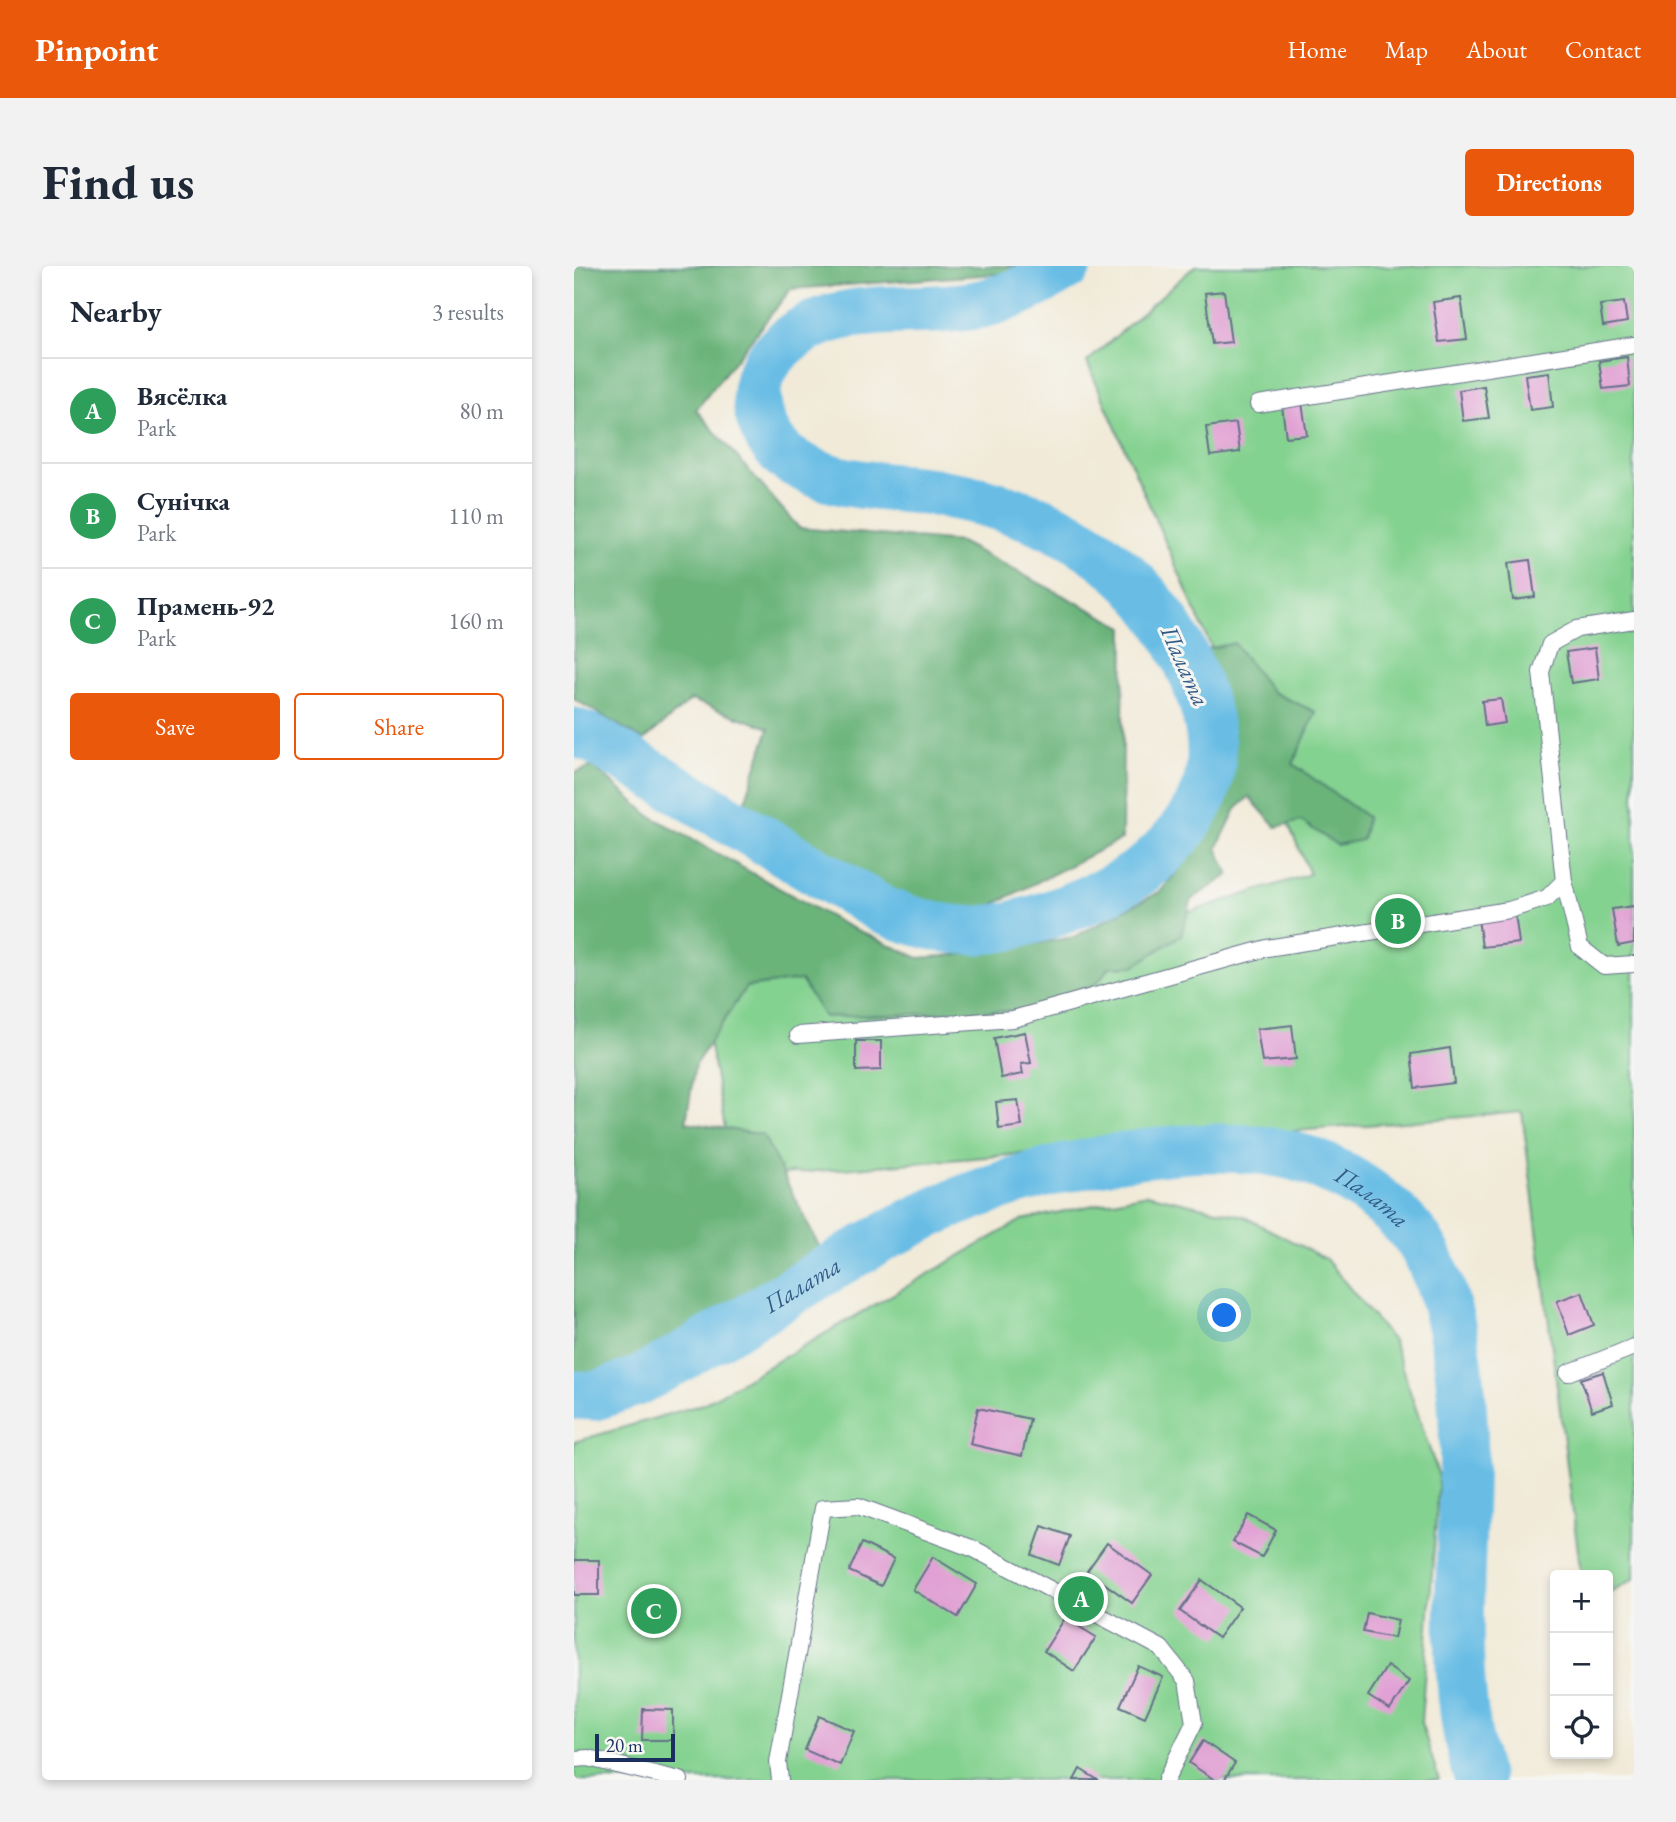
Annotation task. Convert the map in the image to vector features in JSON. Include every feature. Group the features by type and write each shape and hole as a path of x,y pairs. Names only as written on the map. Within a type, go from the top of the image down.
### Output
{"lane":[{"path":"1258,404 1634,345"},
{"path":"1634,620 1577,629 1550,645 1541,672 1551,789 1564,881 1580,947 1604,966 1634,964"},
{"path":"798,1035 1013,1019 1267,948 1510,910 1547,898 1564,881"},
{"path":"1568,1373 1634,1347"},
{"path":"780,1780 778,1762 823,1508 858,1506 974,1549 1161,1648 1187,1681 1194,1723 1166,1780"},
{"path":"574,1759 588,1758 680,1780"}],"green space":[{"path":"574,266 1056,266 1052,270 791,289 696,410 799,528 960,542 1124,627 1122,839 949,927 742,811 769,728 691,700 644,740 574,699"},
{"path":"1195,266 1634,266 1634,1579 1613,1590 1613,1570 1580,1570 1522,1112 734,1178 697,975 1012,968 1310,874 1087,362"},
{"path":"1234,643 1272,692 1316,712 1293,764 1367,817 1362,840 1337,845 1301,821 1276,827 1249,797 1236,809 1217,848 1229,875 1192,899 1181,935 1134,966 1110,967 1095,985 1025,1010 824,1017 801,980 746,987 695,1065 686,1122 763,1135 821,1250 628,1366 586,1374 574,1372 574,773 593,766 649,815 843,924 919,958 987,952 1074,937 1161,891 1202,841 1227,777 1227,728 1198,651"},
{"path":"1147,1194 1243,1216 1326,1259 1393,1341 1439,1477 1421,1722 1439,1780 574,1780 574,1442 703,1404 1022,1220"}],"building":[{"path":"1224,291 1231,342 1212,344 1205,293"},
{"path":"1461,298 1467,339 1439,342 1433,302"},
{"path":"1624,302 1627,322 1603,326 1600,305"},
{"path":"1627,357 1630,386 1603,389 1599,361"},
{"path":"1549,372 1553,407 1530,410 1525,375"},
{"path":"1484,386 1489,418 1463,421 1459,390"},
{"path":"1302,403 1307,435 1286,437 1282,406"},
{"path":"1236,423 1240,452 1210,456 1206,427"},
{"path":"1530,560 1535,597 1513,600 1508,563"},
{"path":"1595,648 1599,679 1571,683 1566,652"},
{"path":"1501,699 1505,723 1485,726 1482,701"},
{"path":"1634,906 1634,943 1618,946 1612,909"},
{"path":"1515,914 1519,943 1482,947 1478,919"},
{"path":"1292,1025 1296,1059 1262,1062 1257,1029"},
{"path":"1025,1032 1031,1063 1021,1064 1023,1074 1001,1078 994,1038"},
{"path":"856,1041 881,1041 881,1070 856,1071"},
{"path":"1450,1048 1454,1083 1415,1088 1411,1054"},
{"path":"1018,1100 1022,1126 999,1129 996,1102"},
{"path":"1582,1292 1594,1325 1569,1335 1557,1301"},
{"path":"1603,1372 1613,1404 1592,1411 1581,1379"},
{"path":"978,1408 1030,1419 1022,1456 970,1444"},
{"path":"1248,1515 1276,1530 1262,1557 1233,1542"},
{"path":"1042,1526 1070,1536 1059,1565 1032,1555"},
{"path":"862,1543 894,1559 881,1586 849,1571"},
{"path":"1107,1543 1152,1575 1132,1603 1087,1571"},
{"path":"933,1557 977,1584 958,1617 913,1590"},
{"path":"574,1560 599,1560 599,1595 574,1595"},
{"path":"1202,1580 1240,1607 1218,1638 1180,1611"},
{"path":"1367,1613 1398,1620 1394,1638 1363,1632"},
{"path":"1065,1618 1096,1637 1074,1671 1044,1651"},
{"path":"1138,1666 1163,1677 1145,1717 1120,1706"},
{"path":"1387,1666 1409,1681 1390,1710 1368,1696"},
{"path":"643,1709 673,1710 673,1740 642,1740"},
{"path":"819,1716 854,1731 840,1765 805,1750"},
{"path":"1203,1741 1235,1763 1224,1780 1215,1780 1189,1763"},
{"path":"1080,1769 1098,1780 1074,1780"}],"waterway":[{"name":"Палата","path":"574,732 591,738 884,911 931,925 981,930 1022,923 1094,897 1135,875 1151,863 1170,845 1197,809 1210,770 1211,749 1209,726 1202,700 1184,655 1161,616 1133,583 1101,555 1064,532 1023,514 979,501 844,481 811,471 785,457 777,449 764,429 758,407 759,379 769,360 801,332 824,321 873,312 976,305 1023,290 1067,266"},
{"name":"Палата","path":"574,1395 595,1396 638,1381 890,1234 966,1198 1012,1183 1115,1158 1168,1151 1219,1148 1266,1151 1317,1164 1364,1189 1407,1226 1427,1254 1448,1313 1456,1349 1464,1457 1459,1622 1461,1676 1467,1729 1479,1780"}],"place":[{"name":"Сунічка","path":"1398,921"},
{"name":"Вясёлка","path":"1081,1599"},
{"name":"Прамень-92","path":"654,1611"}]}
